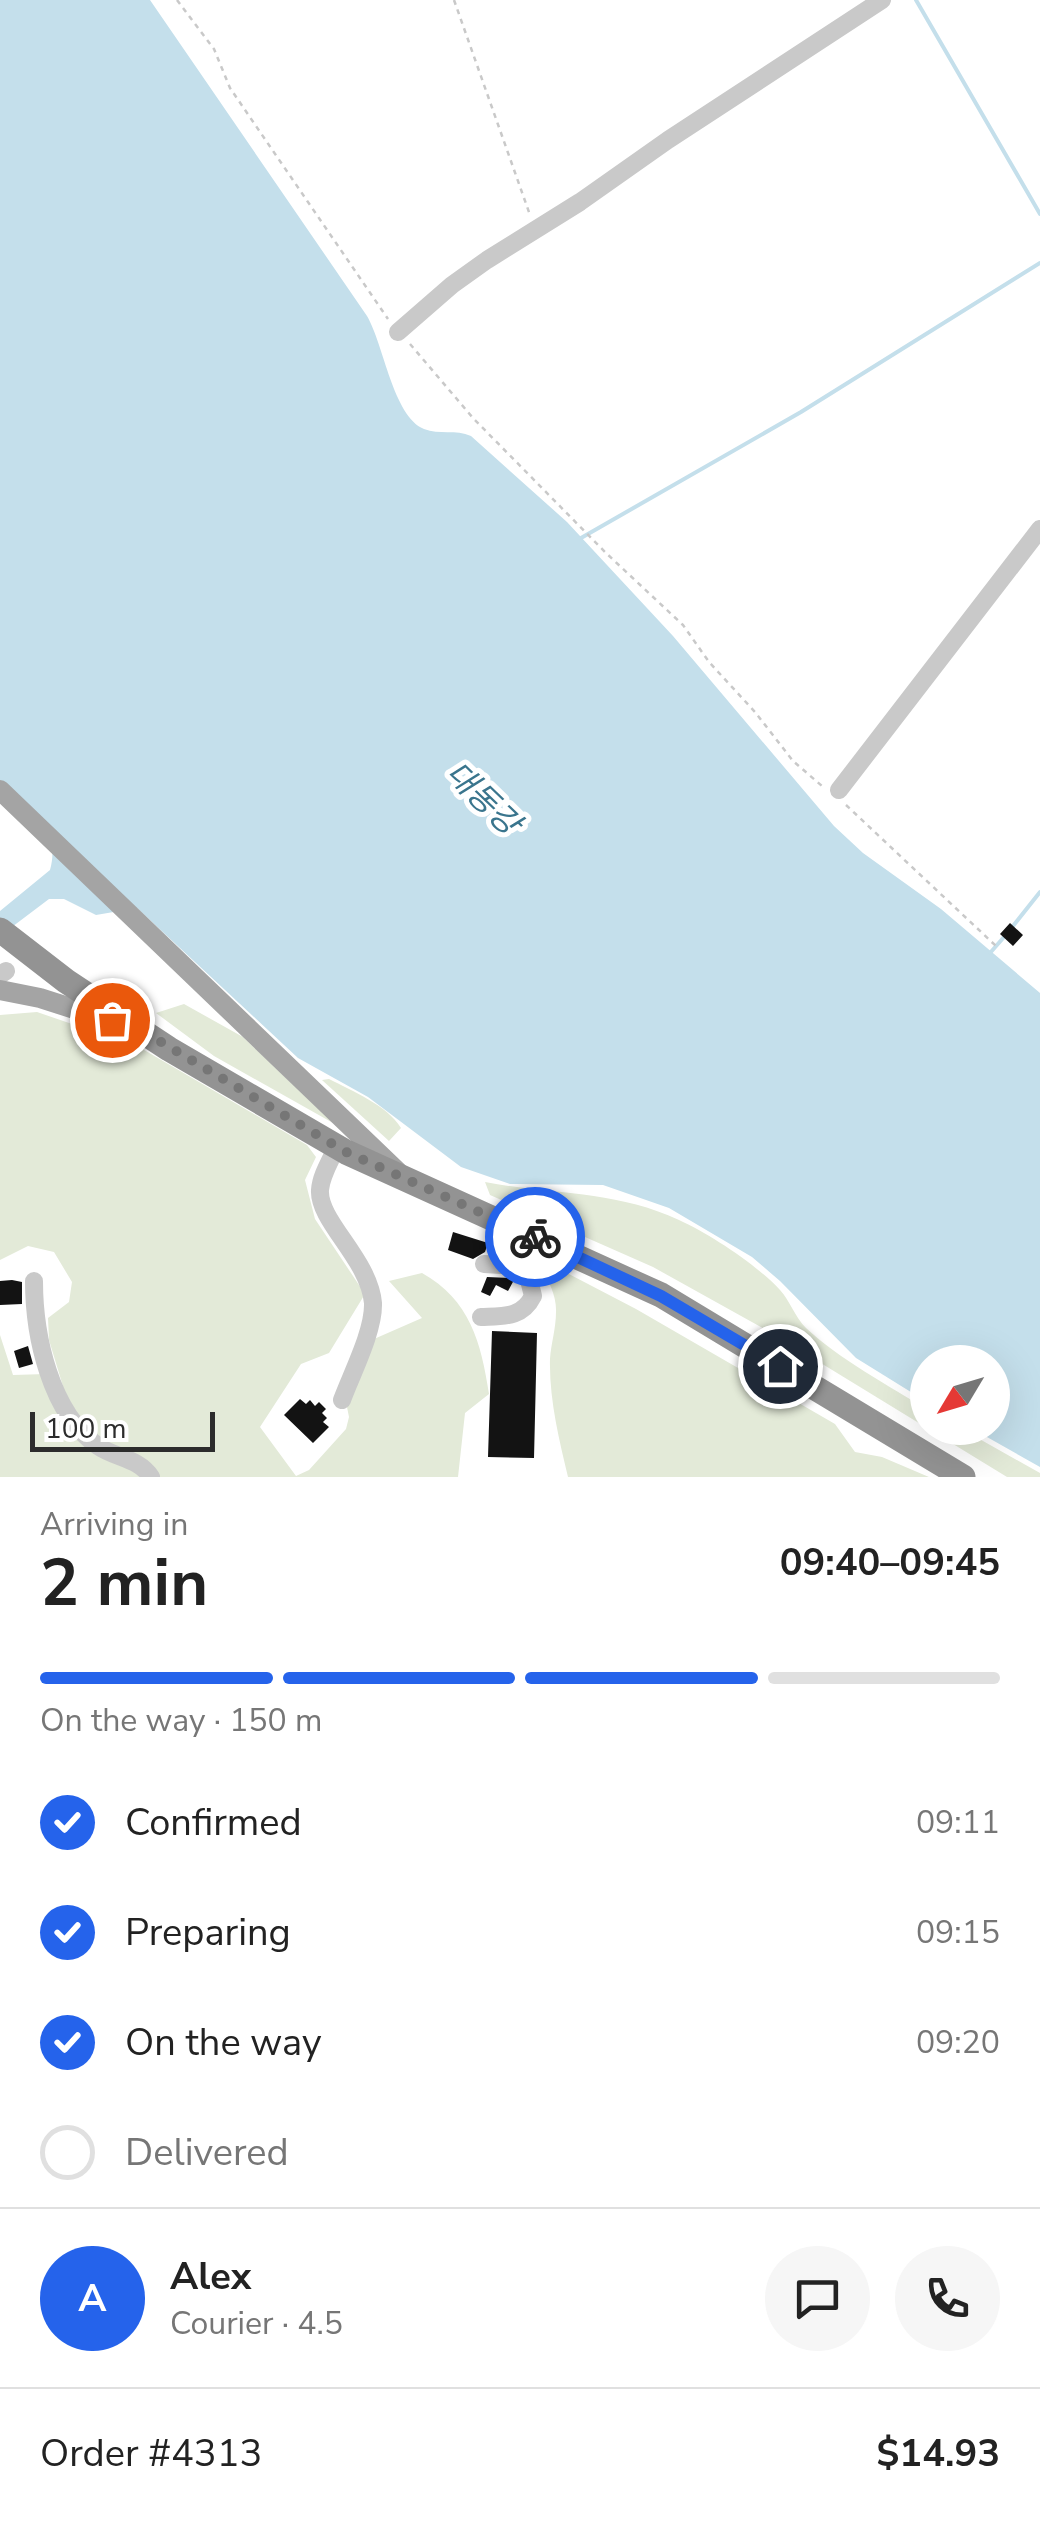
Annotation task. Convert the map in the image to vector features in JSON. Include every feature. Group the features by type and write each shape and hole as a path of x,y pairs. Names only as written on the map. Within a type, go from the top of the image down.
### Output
{"highway":[{"path":"0,930 66,981 169,1049 342,1149 661,1296 963,1477"}],"main road":[{"path":"0,790 403,1177"},
{"path":"2,978 146,1033"}],"street":[{"path":"398,332 452,285 882,0"},
{"path":"840,793 1040,529"},
{"path":"342,1149 323,1178 321,1200 329,1219 358,1259 373,1309 368,1333 342,1400"},
{"path":"481,1317 519,1314 533,1296 532,1284 518,1266 524,1232"},
{"path":"484,1264 518,1266"},
{"path":"34,1281 34,1318 67,1413 100,1448 146,1469 151,1477"}],"path":[{"path":"177,0 214,49 230,88 398,332 473,418 683,625 709,662 793,761 814,782 840,793 843,802 996,946"},
{"path":"454,0 536,230"}],"green space":[{"path":"184,1004 243,1037 333,1123 214,1056 156,1013"},
{"path":"37,1012 139,1047 307,1145 316,1157 305,1180 315,1219 365,1294 329,1353 301,1364 260,1427 296,1476 309,1470 346,1429 346,1402 374,1339 422,1318 389,1281 422,1273 462,1309 477,1340 486,1375 489,1394 465,1413 458,1477 160,1477 92,1433 65,1393 49,1340 48,1318 69,1302 72,1282 54,1252 28,1246 0,1260 0,1015"},
{"path":"329,1079 378,1106 401,1128 389,1141 322,1080"},
{"path":"485,1182 583,1195 631,1203 691,1226 759,1270 784,1294 802,1324 819,1339 910,1399 910,1418 775,1335 653,1267 490,1195"},
{"path":"542,1260 636,1309 835,1424 855,1452 882,1457 929,1477 568,1477 551,1389 556,1304"},
{"path":"0,1335 13,1375 46,1374 62,1417 136,1470 140,1477 0,1477"},
{"path":"955,1445 990,1445 1040,1473 1040,1477 1007,1477"}],"water":[{"name":"대동강","path":"0,0 150,0 367,316 397,395 413,422 430,431 471,436 567,522 673,636 834,826 1040,993 1040,1467 1001,1445 1010,1445 1010,1345 910,1345 910,1391 856,1358 752,1257 669,1208 603,1185 510,1184 461,1167 368,1097 298,1058 137,908 96,915 64,899 49,899 0,936 0,911 50,870 52,855 47,830 40,819 0,780"}],"building":[{"path":"1010,923 1023,935 1013,946 1000,934"},
{"path":"453,1232 488,1243 485,1252 473,1259 448,1250"},
{"path":"487,1277 514,1280 508,1291 496,1285 490,1296 481,1292"},
{"path":"0,1281 22,1282 22,1304 0,1305"},
{"path":"492,1331 537,1333 534,1458 488,1457"},
{"path":"28,1346 33,1364 19,1368 14,1351"},
{"path":"300,1399 306,1404 310,1400 315,1406 319,1402 326,1409 323,1422 329,1427 313,1443 284,1415"}],"waterway":[{"path":"916,0 1040,214"},
{"path":"581,538 801,412 1040,263"},
{"path":"1013,926 1040,892"},
{"path":"990,953 1004,937"}],"way so far":[{"path":"112,1020 146,1033 346,1152 535,1237"}],"route":[{"path":"535,1237 661,1296 780,1366"}]}
